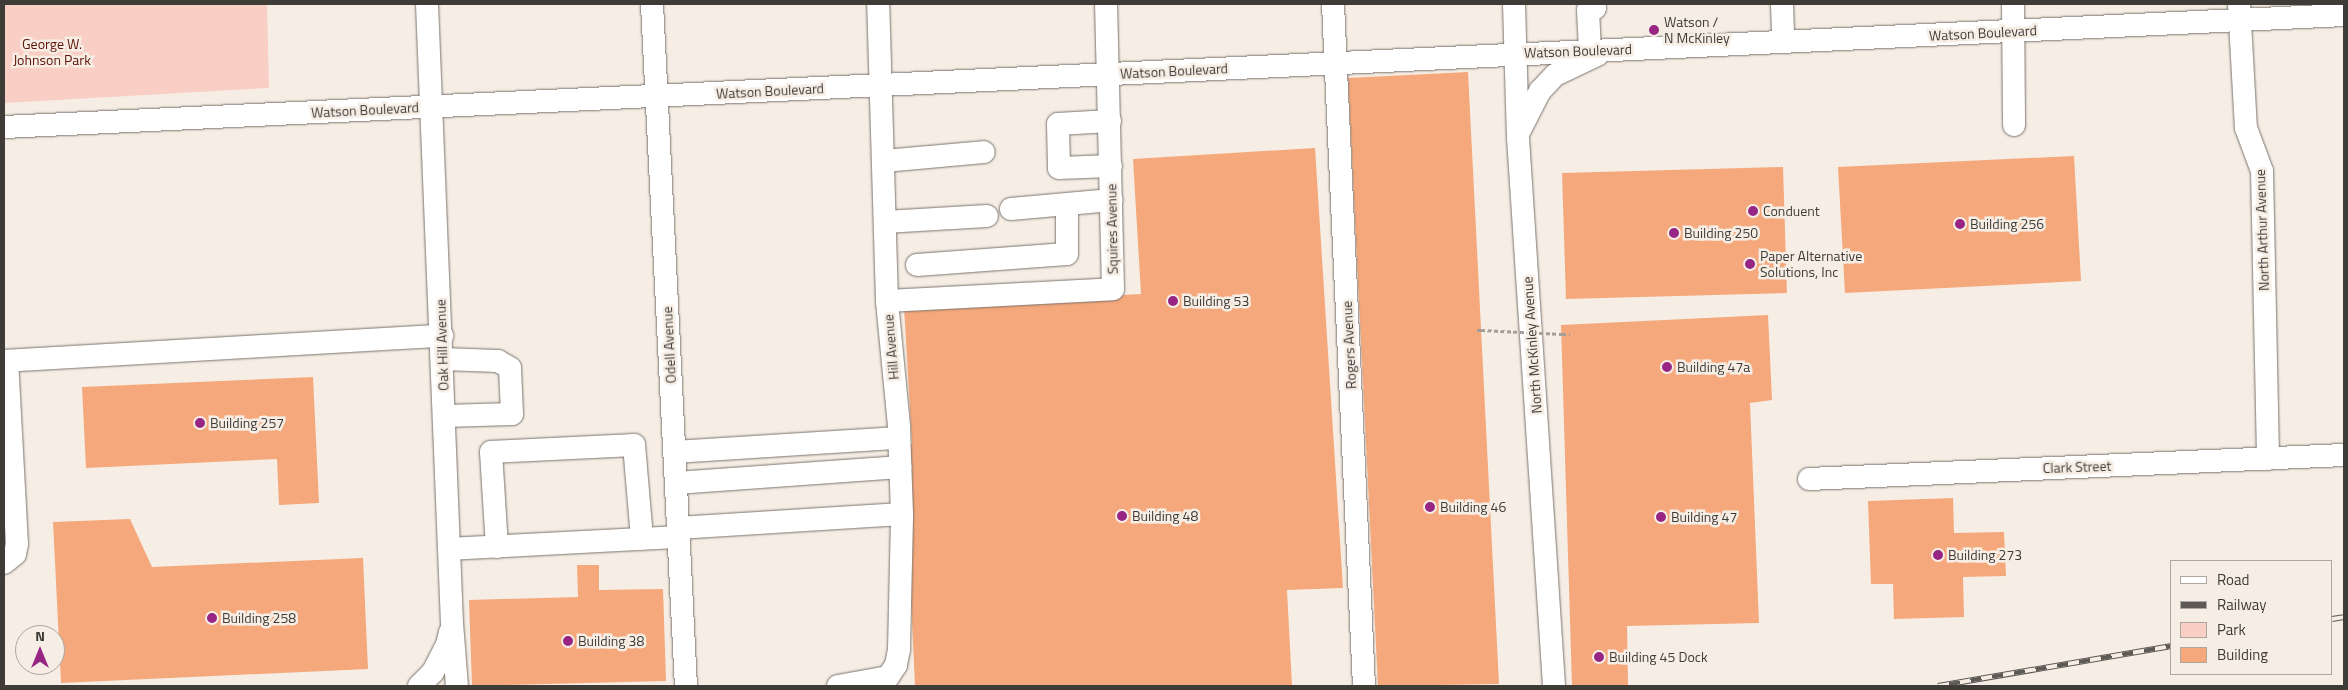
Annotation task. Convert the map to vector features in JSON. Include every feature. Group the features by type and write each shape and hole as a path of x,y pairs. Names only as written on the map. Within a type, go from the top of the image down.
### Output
{"street":[{"name":"Oak Hill Avenue","path":"426,4 442,336 452,623 457,686"},
{"name":"Odell Avenue","path":"652,4 686,686"},
{"name":"Hill Avenue","path":"838,686 888,677 896,665 899,650 902,514 899,438 887,302 882,85 878,4"},
{"name":"Squires Avenue","path":"887,302 1114,289 1106,4"},
{"name":"Rogers Avenue","path":"1333,4 1364,686"},
{"name":"North McKinley Avenue","path":"1514,4 1518,138 1554,686"},
{"path":"1782,4 1783,42"},
{"path":"2013,4 2014,125"},
{"path":"1518,138 1540,91 1555,74 1598,51 1583,6"},
{"name":"Watson Boulevard","path":"4,128 1516,53 2014,32 2239,12 2344,15"},
{"name":"North Arthur Avenue","path":"2239,12 2246,128 2262,171 2268,459"},
{"path":"1110,121 1058,124 1059,168 1111,166"},
{"path":"884,161 984,152"},
{"path":"1011,209 1112,200"},
{"path":"917,265 1067,254 1067,204"},
{"path":"885,222 987,216"},
{"path":"4,563 15,554 17,544 5,361 442,336"},
{"path":"442,359 498,361 510,368 512,414 445,416"},
{"path":"674,452 899,438"},
{"path":"497,547 491,452 634,445 642,539"},
{"name":"Clark Street","path":"1809,478 2344,455"},
{"path":"676,483 900,467"},
{"path":"449,549 642,539 678,533 902,514"},
{"path":"419,686 433,672 447,645 452,623"}],"path":[{"path":"1477,330 1570,334"}],"green space":[{"name":"George W. Johnson Park","path":"4,4 267,4 269,88 4,103"}],"building":[{"name":"Building 46","path":"1468,72 1499,684 1378,686 1348,78"},
{"path":"1315,148 1343,588 1287,590 1292,686 915,686 904,443 912,444 904,307 1141,294 1133,159"},
{"name":"Building 256","path":"2074,156 2081,281 1845,293 1838,167"},
{"name":"Building 250","path":"1783,167 1787,293 1566,299 1562,173"},
{"name":"Building 47","path":"1768,315 1772,400 1750,403 1759,623 1627,626 1628,686 1572,686 1561,325"},
{"name":"Building 257","path":"313,377 319,503 279,505 277,459 86,468 82,387"},
{"name":"Building 273","path":"1953,498 1954,533 2004,532 2006,576 1963,577 1964,617 1894,619 1893,584 1871,584 1868,501"},
{"name":"Building 258","path":"130,519 152,567 363,558 368,669 61,683 61,675 65,675 65,625 58,625 53,522"},
{"name":"Building 38","path":"577,565 599,565 599,590 663,589 666,681 472,686 469,600 578,597"}],"railway":[{"path":"2333,619 2344,617"},
{"path":"1938,686 2170,646"}],"place":[{"name":"Watson / N McKinley","path":"1654,30"},
{"name":"Conduent","path":"1753,211"},
{"name":"Building 256","path":"1960,224"},
{"name":"Building 250","path":"1674,233"},
{"name":"Paper Alternative Solutions, Inc","path":"1750,264"},
{"name":"Building 53","path":"1173,301"},
{"name":"Building 47a","path":"1667,367"},
{"name":"Building 257","path":"200,423"},
{"name":"Building 46","path":"1430,507"},
{"name":"Building 48","path":"1122,516"},
{"name":"Building 47","path":"1661,517"},
{"name":"Building 273","path":"1938,555"},
{"name":"Building 258","path":"212,618"},
{"name":"Building 38","path":"568,641"},
{"name":"Building 45 Dock","path":"1599,657"}]}
